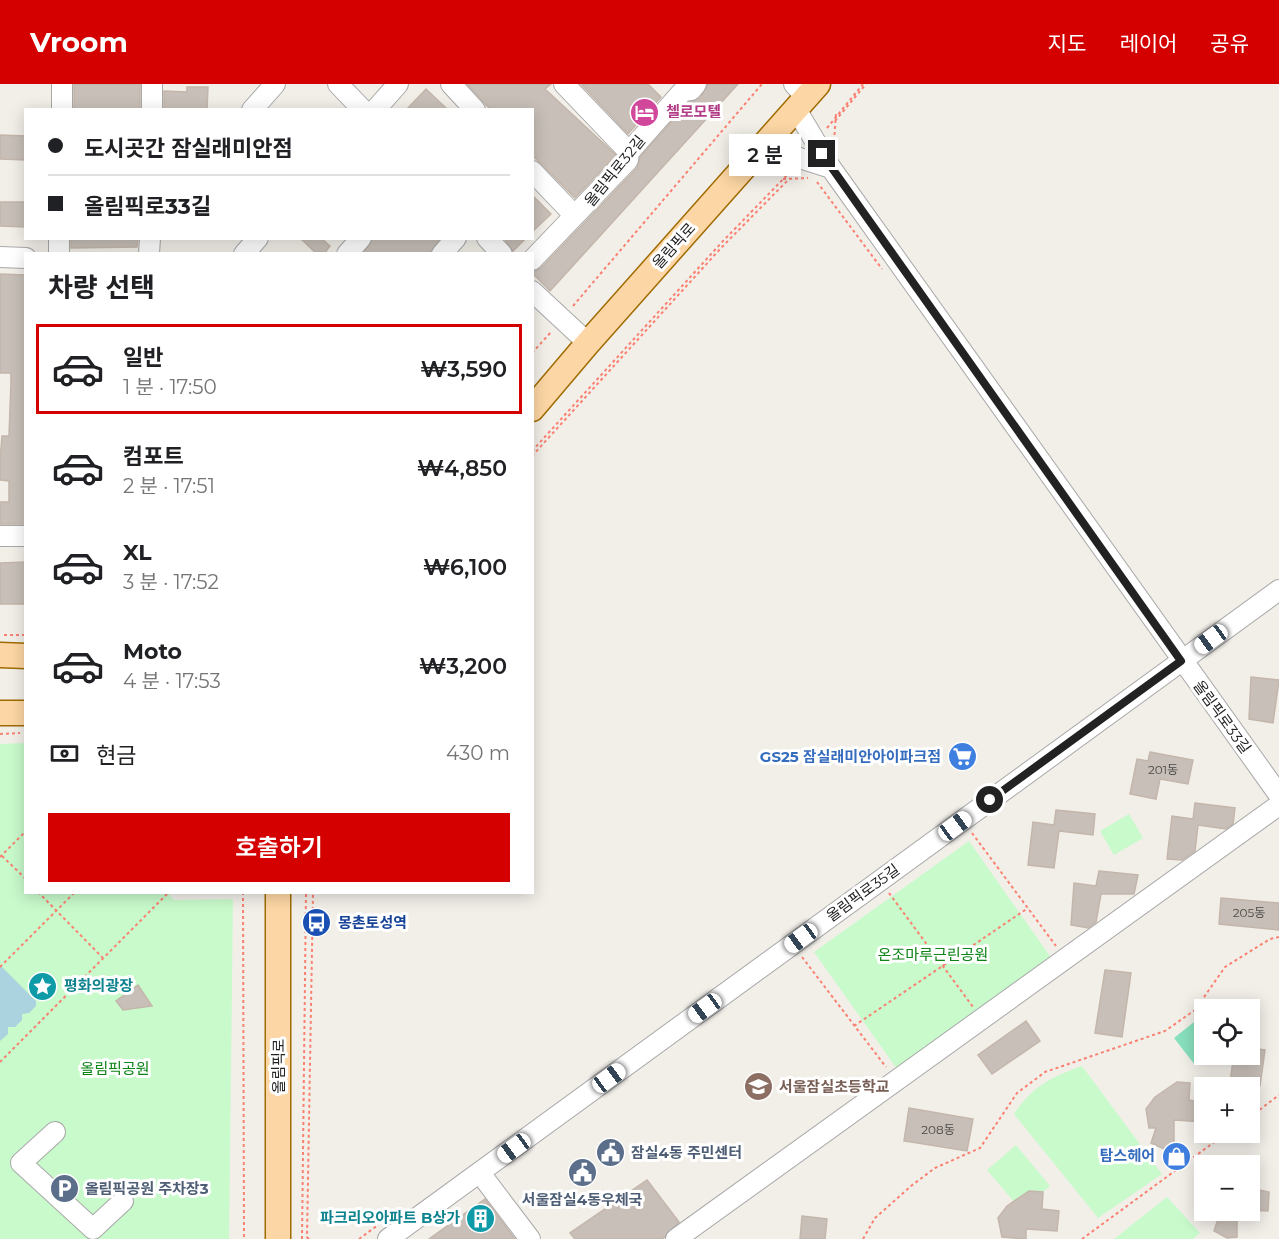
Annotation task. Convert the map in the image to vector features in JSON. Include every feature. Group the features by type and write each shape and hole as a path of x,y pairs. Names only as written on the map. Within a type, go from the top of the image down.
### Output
{"main road":[{"name":"올림픽로","path":"534,407 762,146 803,94"},
{"path":"0,655 24,656"},
{"path":"0,713 24,713"},
{"name":"올림픽로","path":"278,894 280,953 278,1239"},
{"path":"280,953 289,894"},
{"path":"278,1208 295,1239"}],"street":[{"path":"62,84 62,108"},
{"path":"152,84 152,108"},
{"path":"254,108 276,84"},
{"path":"338,84 361,108"},
{"path":"377,108 398,84"},
{"path":"451,84 473,108"},
{"path":"564,84 629,152"},
{"name":"올림픽로32길","path":"534,258 574,214 582,211 628,160 629,152 686,86"},
{"name":"올림픽로33길","path":"803,94 823,173 1279,795"},
{"path":"762,146 802,159 823,173"},
{"path":"534,173 574,214"},
{"path":"246,252 256,240"},
{"path":"349,252 359,240"},
{"path":"444,252 454,240"},
{"path":"489,240 500,252"},
{"path":"0,257 24,258"},
{"path":"534,293 588,343"},
{"path":"0,536 24,536"},
{"name":"올림픽로35길","path":"388,1239 1279,590"},
{"path":"676,1239 1279,805"},
{"path":"55,1132 21,1163 93,1229 123,1200"},
{"path":"480,1173 530,1239"}],"path":[{"path":"534,351 762,84"},
{"path":"836,114 835,121 865,84"},
{"path":"816,144 836,114 865,84"},
{"path":"534,449 802,159"},
{"path":"783,179 823,173"},
{"path":"534,454 721,248 789,179"},
{"path":"0,635 24,635"},
{"path":"0,734 24,732"},
{"path":"970,830 1066,960"},
{"path":"24,833 1,856 24,877"},
{"path":"887,891 982,1020"},
{"path":"40,894 103,958"},
{"path":"0,967 73,894"},
{"path":"0,1062 167,894"},
{"path":"243,894 244,1239"},
{"path":"302,1239 306,894"},
{"path":"309,1239 307,1237 312,894"},
{"path":"854,1026 1028,908"},
{"path":"863,1239 874,1218 911,1186 935,1168 980,1148 1017,1093 1045,1072 1165,1031 1195,1010 1225,967 1270,939 1279,937"},
{"path":"800,954 896,1082"},
{"path":"1260,1109 1279,1095"},
{"path":"1082,1239 1213,1143"}],"green space":[{"name":"올림픽공원","path":"24,743 24,894 169,894 174,900 233,899 229,1239 0,1239 0,744"},
{"path":"1129,814 1143,838 1114,855 1100,831"},
{"name":"온조마루근린공원","path":"969,841 1052,959 897,1069 814,952"},
{"path":"1194,1022 1194,1064 1174,1038"},
{"path":"1082,1066 1162,1174 1098,1218 1014,1114 1036,1089 1061,1074"},
{"path":"1016,1145 1050,1186 1021,1210 987,1170"},
{"path":"1167,1197 1200,1233 1193,1239 1114,1239"}],"water":[{"path":"0,965 36,1001 36,1006 29,1013 22,1014 22,1020 15,1027 8,1027 8,1034 0,1041"}],"building":[{"path":"74,84 140,84 140,108 74,108"},
{"path":"467,84 551,84 545,89 616,155 575,198 534,157 534,108 489,108"},
{"path":"581,84 648,84 661,97 628,134"},
{"path":"708,84 738,84 550,291 534,275 534,272 541,268 637,168 640,157 689,102 700,98"},
{"path":"187,87 208,87 207,108 164,108 164,91 187,92"},
{"path":"426,89 446,108 408,108"},
{"path":"0,135 24,136 24,160 0,159"},
{"path":"534,197 551,214 534,230"},
{"path":"0,202 24,202 24,227 0,226"},
{"path":"71,240 138,240 137,247 71,248"},
{"path":"302,240 323,240 330,246 326,252 315,252"},
{"path":"372,240 439,240 431,252 364,252"},
{"path":"505,240 524,240 513,251"},
{"path":"0,274 24,275 24,524 0,524 0,502 9,502 9,481 0,480 0,460 2,436 9,436 11,373 0,373"},
{"path":"24,562 24,604 0,604 0,563"},
{"path":"1251,677 1279,680 1273,723 1249,719"},
{"path":"1150,752 1193,760 1188,784 1160,779 1156,799 1130,794 1137,759 1148,761"},
{"path":"1195,803 1235,808 1233,824 1226,829 1198,825 1195,851 1182,860 1167,859 1172,816 1193,819"},
{"path":"1056,810 1095,814 1093,835 1059,831 1054,868 1028,865 1033,822 1054,825"},
{"path":"1099,871 1138,875 1134,894 1101,894 1096,922 1088,928 1071,925 1074,883 1096,886"},
{"path":"1221,898 1279,903 1279,930 1219,924"},
{"path":"1105,970 1131,973 1122,1037 1095,1033"},
{"path":"138,985 152,1006 123,1010 116,1001"},
{"path":"1026,1021 1040,1041 992,1074 978,1055"},
{"path":"1260,1049 1265,1050 1260,1086 1260,1077 1231,1077 1232,1065 1260,1065"},
{"path":"1177,1082 1190,1083 1189,1100 1194,1101 1194,1121 1174,1120 1174,1148 1164,1149 1151,1143 1156,1128 1149,1128 1146,1109 1155,1097"},
{"path":"909,1108 973,1119 967,1151 904,1141"},
{"path":"647,1180 679,1222 665,1237 661,1239 575,1239 570,1233"},
{"path":"1260,1190 1269,1192 1268,1211 1260,1211"},
{"path":"1029,1191 1043,1192 1042,1209 1059,1211 1057,1231 1026,1229 1026,1239 1002,1237 998,1218 1007,1206"},
{"name":"파크리오아파트 B상가","path":"485,1199 515,1239 429,1239"},
{"path":"802,1216 827,1219 825,1239 800,1239"},
{"path":"1217,1221 1237,1221 1237,1237 1227,1238 1214,1231"}],"place":[{"name":"첼로모텔","path":"645,112"},
{"name":"GS25 잠실래미안아이파크점","path":"962,757"},
{"name":"몽촌토성역","path":"317,923"},
{"name":"평화의광장","path":"43,986"},
{"name":"서울잠실초등학교","path":"758,1087"},
{"name":"잠실4동 주민센터","path":"610,1153"},
{"name":"탐스헤어","path":"1176,1156"},
{"name":"서울잠실4동우체국","path":"582,1173"},
{"name":"올림픽공원 주차장3","path":"64,1189"},
{"name":"파크리오아파트 B상가","path":"481,1218"}],"route":[{"path":"822,154 1181,661 990,800"}]}
